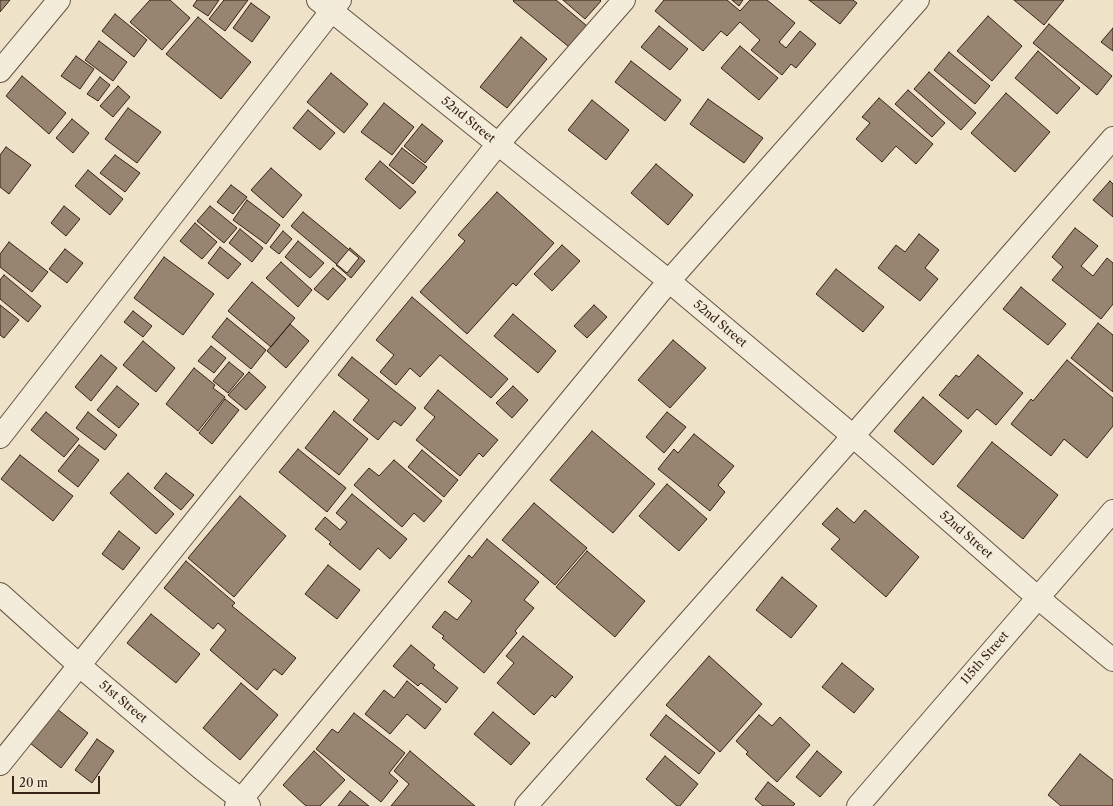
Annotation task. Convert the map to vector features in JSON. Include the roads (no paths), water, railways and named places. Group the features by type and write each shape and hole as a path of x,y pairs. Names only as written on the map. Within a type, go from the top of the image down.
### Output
{"street":[{"path":"0,71 59,0"},
{"path":"0,764 498,144 624,0"},
{"path":"242,804 669,281 918,0"},
{"path":"0,437 330,4"},
{"name":"52nd Street","path":"330,4 498,144 669,281 853,436 1038,597 1113,660"},
{"path":"526,806 853,436 1113,138"},
{"name":"115th Street","path":"858,806 1113,511"},
{"name":"51st Street","path":"0,594 80,666 242,804"}]}
